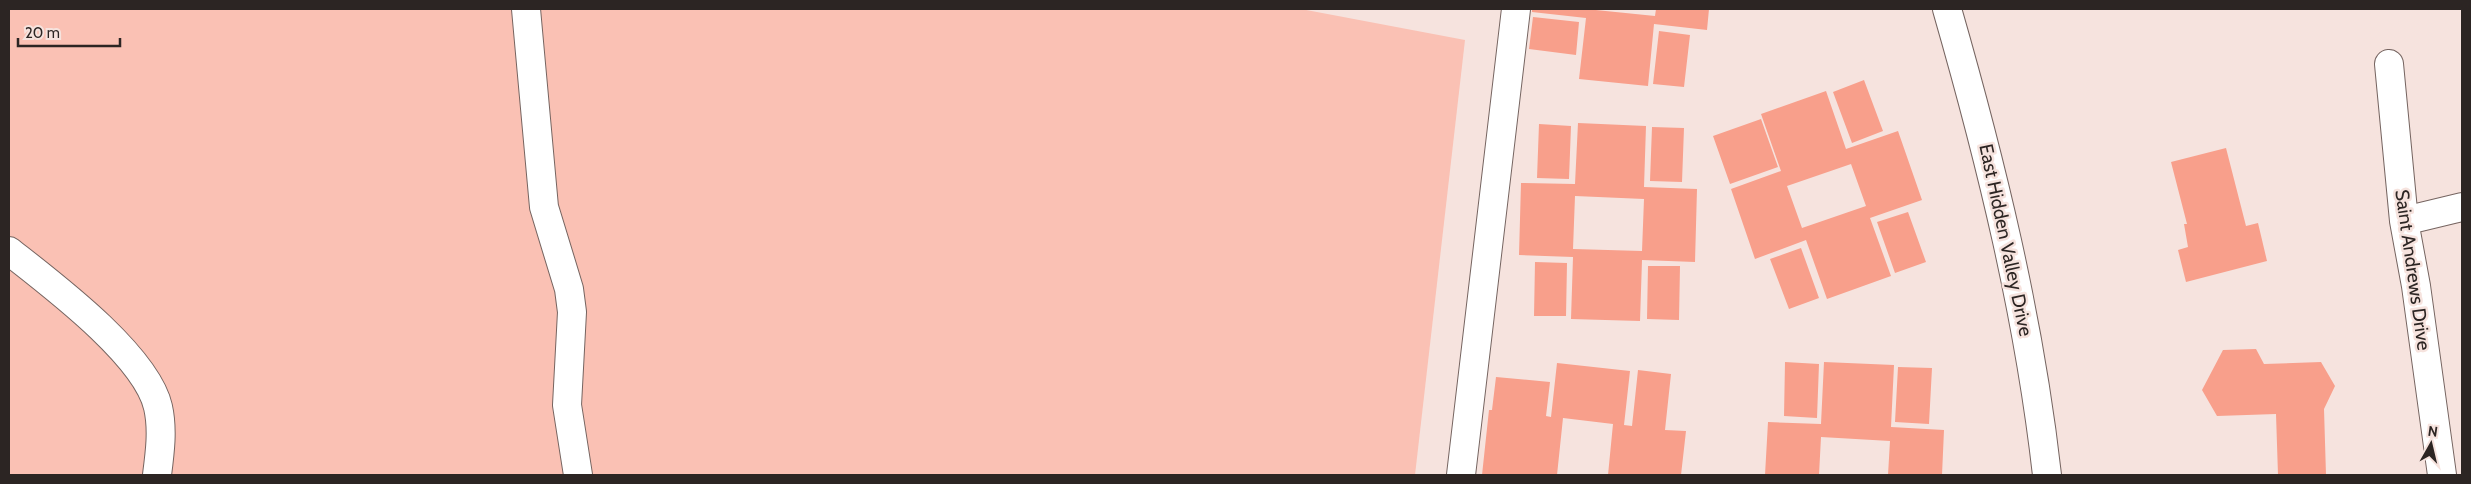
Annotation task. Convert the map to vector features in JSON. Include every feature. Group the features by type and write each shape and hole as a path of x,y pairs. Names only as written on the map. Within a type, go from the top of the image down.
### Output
{"street":[{"path":"526,9 544,207 569,290 572,312 567,405 578,475"},
{"path":"1461,475 1516,9"},
{"name":"East Hidden Valley Drive","path":"1947,9 1981,127 2016,277 2042,426 2047,475"},
{"name":"Saint Andrews Drive","path":"2389,64 2404,221 2418,296 2442,475"},
{"path":"2404,221 2462,207"},
{"path":"9,251 61,293 115,342 136,365 152,389 161,427 157,475"}],"shaded area":[{"path":"9,9 1301,9 1465,40 1415,475 9,475"}],"building":[{"path":"1532,9 1586,9 1655,16 1656,9 1709,9 1707,30 1654,24 1648,86 1579,79 1586,18 1532,12"},
{"path":"1533,17 1579,22 1576,55 1529,49"},
{"path":"1659,31 1690,35 1684,87 1653,84"},
{"path":"1864,80 1883,131 1852,143 1833,92"},
{"path":"1826,91 1846,149 1898,131 1922,200 1870,218 1891,276 1827,299 1806,240 1755,259 1731,189 1781,171 1761,114","holes":["1851,164 1866,206 1802,228 1787,186"]},
{"path":"1761,119 1778,167 1730,184 1713,136"},
{"path":"1578,123 1646,126 1644,187 1697,189 1695,262 1642,260 1640,321 1571,319 1573,257 1519,255 1521,183 1575,184","holes":["1575,196 1644,199 1642,251 1573,249"]},
{"path":"1539,124 1571,126 1569,179 1537,178"},
{"path":"1652,127 1684,128 1682,182 1650,181"},
{"path":"2226,148 2246,226 2258,223 2267,261 2186,282 2178,250 2188,247 2184,224 2187,224 2171,162"},
{"path":"1908,212 1926,262 1895,273 1877,222"},
{"path":"1801,248 1819,298 1789,309 1770,259"},
{"path":"1535,262 1567,263 1566,316 1534,316"},
{"path":"1648,266 1680,266 1679,320 1647,319"},
{"path":"2256,349 2264,364 2321,362 2335,386 2324,409 2326,475 2278,475 2276,414 2217,416 2202,390 2223,350"},
{"path":"1785,362 1819,364 1817,418 1784,416"},
{"path":"1824,362 1894,365 1891,427 1944,430 1942,475 1888,475 1890,441 1821,437 1819,475 1765,475 1768,422 1821,424"},
{"path":"1557,363 1630,371 1624,425 1632,426 1638,370 1671,374 1665,430 1686,431 1681,475 1608,475 1613,424 1563,418 1557,475 1482,475 1489,410 1492,410 1496,377 1550,382 1546,416 1551,417"},
{"path":"1898,367 1932,368 1929,424 1895,422"}]}
